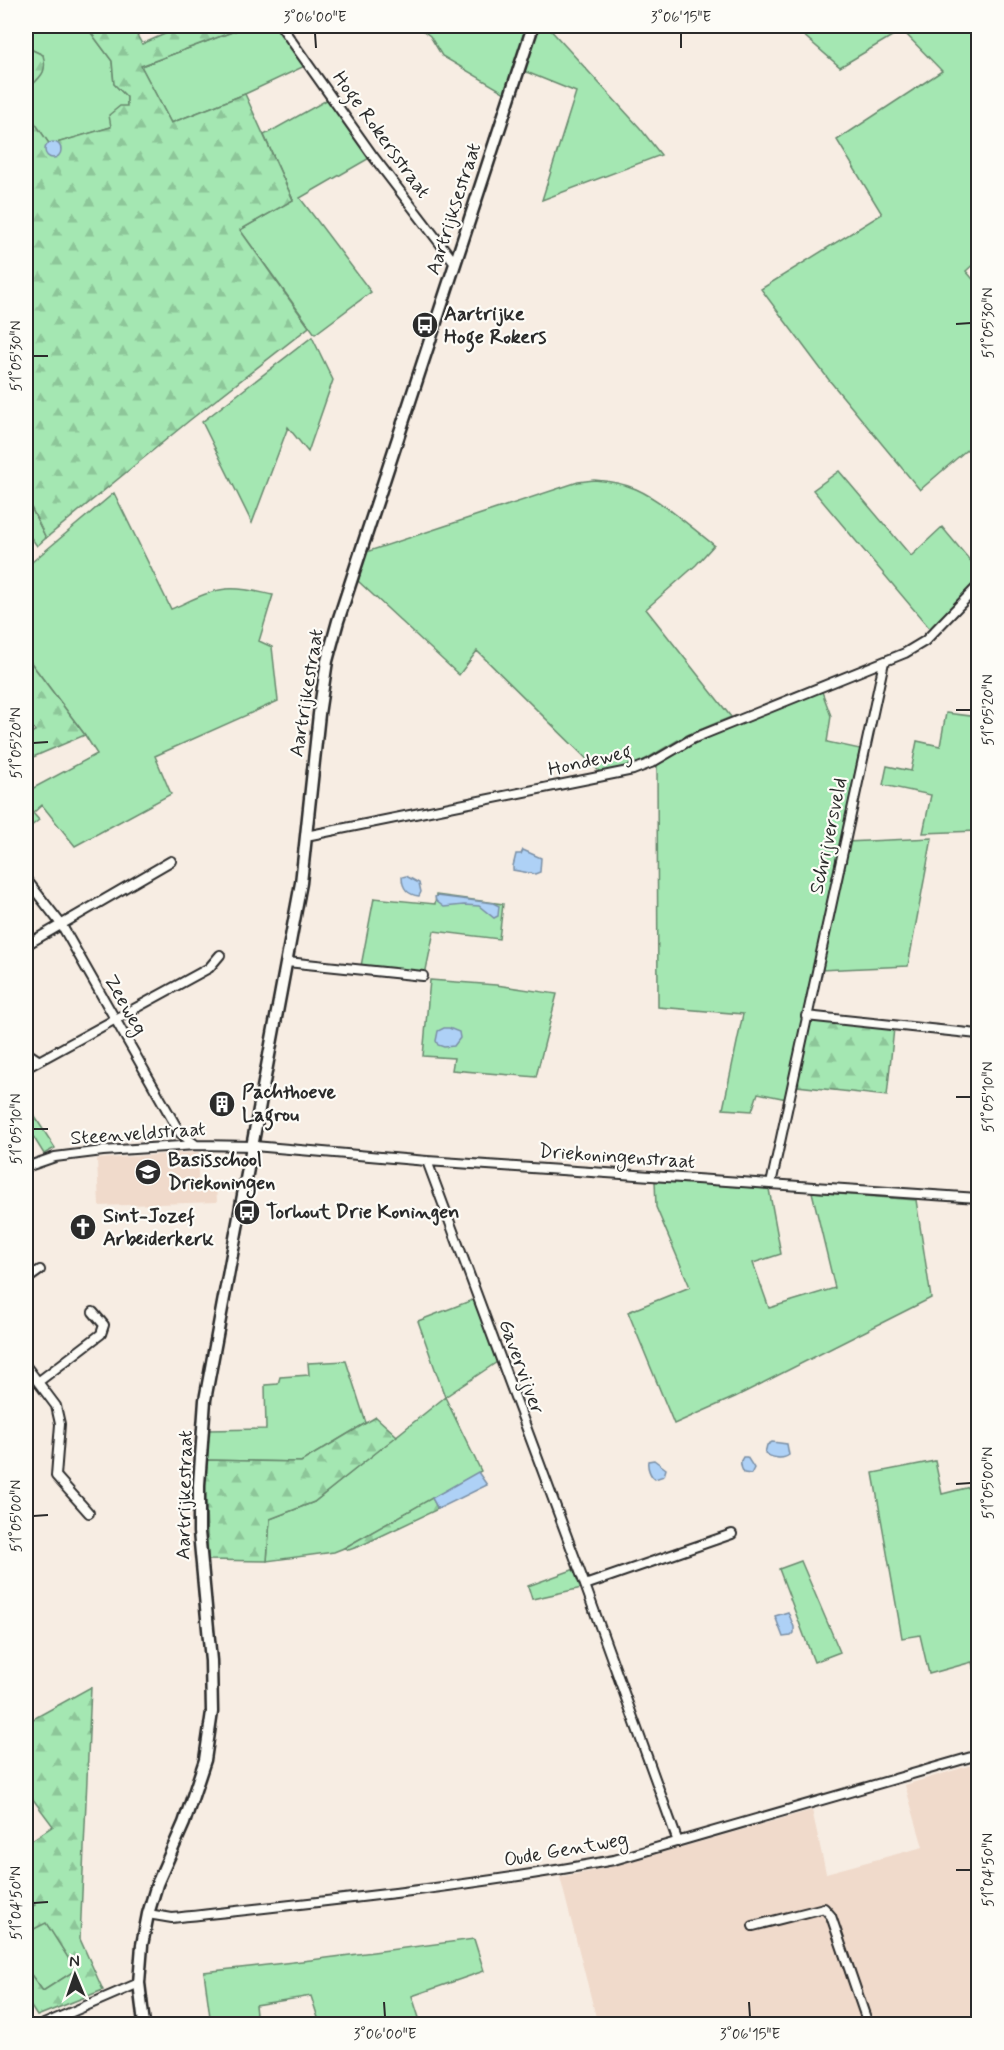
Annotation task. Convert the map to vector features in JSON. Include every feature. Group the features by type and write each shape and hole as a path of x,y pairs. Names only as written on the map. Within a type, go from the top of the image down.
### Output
{"street":[{"name":"Hoge Rokersstraat","path":"281,26 373,156 455,263"},
{"name":"Aartrijksestraat","path":"409,404 533,26"},
{"name":"Aartrijkestraat","path":"144,2025 139,1983 142,1945 148,1914 157,1884 184,1823 205,1760 212,1712 211,1661 199,1532 202,1434 206,1400 301,883 327,661 409,404"},
{"name":"Hondeweg","path":"306,836 633,770 651,763 692,739 905,653 929,637 978,586"},
{"name":"Schrijversveld","path":"771,1184 884,662"},
{"path":"26,945 171,861"},
{"name":"Zeeweg","path":"26,879 61,924 180,1133 196,1145"},
{"path":"26,1068 209,968 219,955"},
{"path":"287,962 423,976"},
{"path":"806,1016 978,1034"},
{"path":"26,1052 38,1060"},
{"name":"Steenveldstraat","path":"26,1167 55,1157 103,1151 196,1145 254,1146"},
{"name":"Driekoningenstraat","path":"254,1146 427,1161 978,1198"},
{"name":"Gavervijver","path":"427,1161 678,1842"},
{"path":"26,1280 40,1270"},
{"path":"38,1382 101,1334 104,1325 93,1312"},
{"path":"26,1366 56,1406 60,1424 56,1476 89,1513"},
{"path":"585,1585 732,1534"},
{"name":"Oude Gentweg","path":"148,1914 172,1918 562,1870 614,1860 978,1755"},
{"path":"753,1926 824,1908 831,1916 868,2025"},
{"path":"44,2025 139,1983"}],"shaded area":[{"name":"Basisschool Driekoningen","path":"198,1152 198,1185 216,1185 217,1202 99,1206 97,1159"},
{"path":"978,1763 978,2024 575,2024 596,2017 560,1877 608,1868 812,1810 826,1873 923,1847 905,1785"}],"green space":[{"path":"26,26 86,26 112,61 114,84 127,97 127,106 111,127 50,145 26,110 26,85 32,85 43,55 26,47"},
{"path":"86,26 132,26 142,44 183,26 248,26 141,66 171,123 245,94 293,200 240,230 309,327 190,420 46,538 26,497 26,110 50,145 111,127 109,115 120,106 127,106 127,97 114,84 112,61"},
{"path":"248,26 281,26 309,64 245,94 171,123 141,66"},
{"path":"417,26 547,26 640,128 661,155 542,200 576,92 519,69 510,96 442,56 430,36"},
{"path":"793,26 978,26 978,260 966,271 978,285 978,440 920,490 829,380 761,289 882,214 837,140 942,71 902,30 840,67"},
{"path":"26,47 43,55 45,65 43,72 32,85 26,85"},
{"path":"332,97 373,156 300,198 371,292 315,334 240,230 293,200 264,135"},
{"path":"312,337 333,380 308,452 288,427 252,523 202,422"},
{"path":"839,471 911,556 942,527 978,570 978,582 931,630 813,490"},
{"path":"594,480 621,484 646,494 714,545 696,565 646,609 731,717 685,736 636,765 602,774 477,651 459,675 358,581 366,552 578,482"},
{"path":"114,493 171,609 205,594 226,589 244,589 273,595 259,641 272,647 278,701 155,756 171,794 75,846 42,805 33,813 39,820 26,830 26,792 97,754 26,656 26,567"},
{"path":"26,497 46,538 37,546 26,531"},
{"path":"28,659 85,735 26,760 26,735 35,731 26,716 26,661"},
{"path":"821,689 831,716 827,742 860,749 787,1099 758,1093 752,1111 723,1109 743,1014 658,1007 657,763 681,748"},
{"path":"946,713 978,717 978,831 923,833 931,795 883,785 887,766 911,771 917,741 940,746"},
{"path":"932,838 908,966 820,970 846,842"},
{"path":"436,895 503,904 499,939 434,931 425,975 361,966 374,898 435,904"},
{"path":"430,980 496,985 557,994 536,1077 452,1070 454,1058 423,1056"},
{"path":"811,1018 894,1028 887,1096 797,1086"},
{"path":"26,1103 55,1148 44,1154 26,1125"},
{"path":"655,1180 769,1189 781,1254 753,1263 769,1308 835,1288 812,1192 916,1200 931,1298 735,1397 674,1424 628,1312 690,1287 656,1207"},
{"path":"475,1299 497,1362 445,1397 418,1321"},
{"path":"346,1361 366,1423 301,1462 204,1460 208,1430 266,1429 265,1385 278,1384 280,1377 309,1375 308,1363"},
{"path":"445,1397 481,1471 344,1548 334,1552 267,1561 270,1519 314,1502"},
{"path":"376,1417 397,1436 314,1502 270,1519 267,1561 208,1560 204,1460 301,1462"},
{"path":"935,1461 942,1494 978,1485 977,1684 972,1662 929,1674 920,1635 902,1638 873,1473"},
{"path":"432,1498 438,1509 360,1546 349,1550 344,1548"},
{"path":"801,1561 840,1652 814,1662 779,1569"},
{"path":"575,1569 582,1588 532,1599 528,1586"},
{"path":"91,1687 80,1939 103,1990 37,2016 26,1999 26,1968 43,1991 76,1970 46,1923 26,1933 26,1910 35,1905 26,1892 26,1844 53,1826 26,1790 26,1723"},
{"path":"46,1922 76,1970 43,1991 26,1968 26,1933"},
{"path":"474,1939 484,1971 412,1996 421,2024 320,2024 311,1996 255,2005 257,2024 211,2024 204,1972"}],"water":[{"path":"53,142 61,150 53,158 45,150"},
{"path":"523,850 541,858 540,872 535,874 513,870 516,854 521,854"},
{"path":"406,876 419,883 421,892 419,896 404,888 402,877"},
{"path":"437,896 493,903 499,906 498,916 494,918 479,906 444,907 436,901"},
{"path":"444,1028 459,1032 460,1038 454,1046 438,1045 436,1041 438,1031"},
{"path":"772,1442 787,1444 789,1455 777,1458 765,1453 767,1445"},
{"path":"743,1457 747,1457 754,1468 751,1474 744,1473 741,1467"},
{"path":"654,1460 666,1469 664,1476 655,1479 648,1469 648,1461"},
{"path":"478,1472 487,1485 438,1509 432,1498"},
{"path":"788,1612 794,1633 783,1637 775,1616"}],"place":[{"name":"Aartrijke Hoge Rokers","path":"425,325"},
{"name":"Pachthoeve Lagrou","path":"222,1104"},
{"name":"Basisschool Driekoningen","path":"148,1172"},
{"name":"Torhout Drie Koningen","path":"247,1212"},
{"name":"Sint-Jozef Arbeiderkerk","path":"83,1227"}]}
